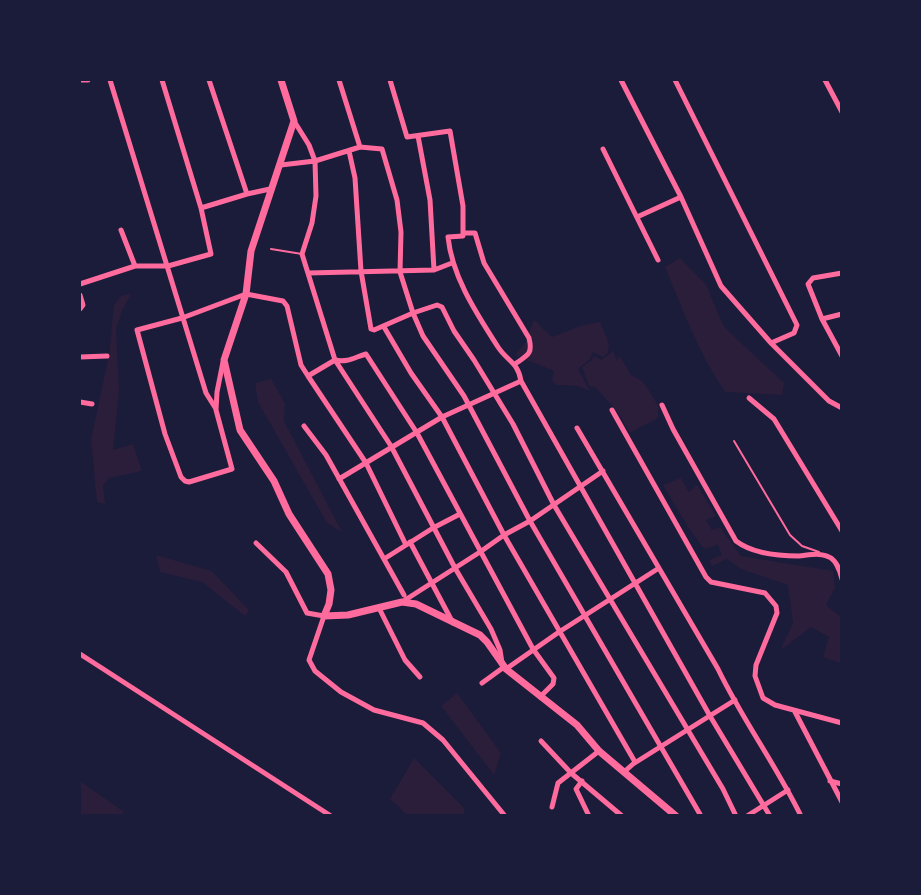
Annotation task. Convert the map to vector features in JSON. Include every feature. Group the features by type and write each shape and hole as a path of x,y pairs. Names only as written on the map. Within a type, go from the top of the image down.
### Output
{"street":[{"path":"80,80 88,80"},
{"path":"110,80 182,318 206,393 216,410 232,469 185,481 181,477 165,434 137,331 182,318 246,294 283,301 304,370 366,462 408,544 453,623"},
{"path":"80,284 135,266 168,266 212,253 201,208 162,80"},
{"path":"209,80 247,194"},
{"path":"281,80 294,121 309,145 315,161 316,196 312,223 302,254 335,360 391,446 454,568 491,629 504,667"},
{"path":"339,80 360,147"},
{"path":"390,80 408,138 450,131 463,206 463,235"},
{"path":"621,80 681,197 721,286 771,342 829,401 840,407"},
{"path":"675,80 797,326 794,333 771,342"},
{"path":"825,80 842,112"},
{"path":"216,410 217,392 224,360 246,294 251,251 294,121"},
{"path":"418,136 430,200 434,270"},
{"path":"281,165 315,161 360,147 382,149 397,200 401,232 400,272 423,336 464,396 531,521 700,816"},
{"path":"603,149 657,260"},
{"path":"349,151 355,178 361,272 371,329 384,327 413,313 437,305 442,307 454,331 513,424 554,505 723,789 736,816"},
{"path":"201,208 270,189"},
{"path":"637,217 681,197"},
{"path":"121,230 135,266"},
{"path":"515,364 529,354 531,347 529,338 484,263 475,232 449,237 452,264 500,350 515,364 521,381 634,583 770,816"},
{"path":"308,273 434,270 452,264"},
{"path":"842,273 813,278 808,284 822,319 842,356"},
{"path":"80,295 83,305 80,309"},
{"path":"822,319 842,314"},
{"path":"384,327 411,373 442,417 504,535 635,762"},
{"path":"308,376 335,360 351,361 365,353 417,433 533,649 554,681 540,697"},
{"path":"80,357 107,356"},
{"path":"224,360 240,430 274,481 289,514 328,574 331,590 329,604 309,660 315,671 341,692 374,710 423,723 443,740 505,816"},
{"path":"339,479 442,417 521,381"},
{"path":"749,398 774,419 842,531"},
{"path":"80,402 92,404"},
{"path":"662,405 673,429 736,541 745,548 768,553 797,556 823,554 835,562 842,579"},
{"path":"612,410 706,577 711,582 765,593 776,606 777,613 756,665 755,676 763,698 775,705 842,723"},
{"path":"304,426 326,455 403,598 480,635 504,667 577,725 599,751 676,816"},
{"path":"577,428 801,816"},
{"path":"256,543 286,572 307,613 324,616 348,615 379,608 432,584 504,535 531,521 603,471"},
{"path":"384,559 460,514"},
{"path":"482,683 659,568"},
{"path":"379,608 405,660 420,677"},
{"path":"80,654 332,816"},
{"path":"624,772 635,762 735,700"},
{"path":"794,710 842,802"},
{"path":"541,741 571,773 622,816"},
{"path":"552,807 558,783 599,751"},
{"path":"582,782 576,789 589,816"},
{"path":"830,782 842,784"},
{"path":"747,816 788,790"}],"lane":[{"path":"271,249 302,254"},
{"path":"734,441 790,535 802,546 823,554"}],"shaded area":[{"path":"680,258 706,285 724,327 784,383 782,395 725,392 699,347 665,267"},
{"path":"131,294 116,329 119,391 113,450 133,444 142,471 109,478 103,486 105,504 97,502 91,440 109,355 114,305 121,296"},
{"path":"534,320 552,337 583,325 600,322 609,343 608,353 603,357 593,352 590,359 578,369 590,391 577,386 557,385 552,381 554,371 515,355 525,343"},
{"path":"613,351 618,363 617,357 621,358 631,375 641,380 658,405 658,418 630,433 617,411 595,387 589,386 582,367 594,356 601,360"},
{"path":"271,379 285,403 284,421 342,532 327,523 258,402 255,383"},
{"path":"681,478 689,492 697,485 716,516 706,520 712,530 720,527 741,556 833,571 835,588 826,605 841,617 841,663 823,657 829,637 811,627 780,651 793,623 788,585 741,569 727,559 712,566 709,560 722,555 718,545 704,549 663,485"},
{"path":"156,555 212,571 249,610 245,616 202,582 160,572"},
{"path":"457,693 501,753 494,775 441,706"},
{"path":"414,758 464,808 464,815 407,815 390,799"},
{"path":"80,781 124,812 122,815 80,815"}]}
